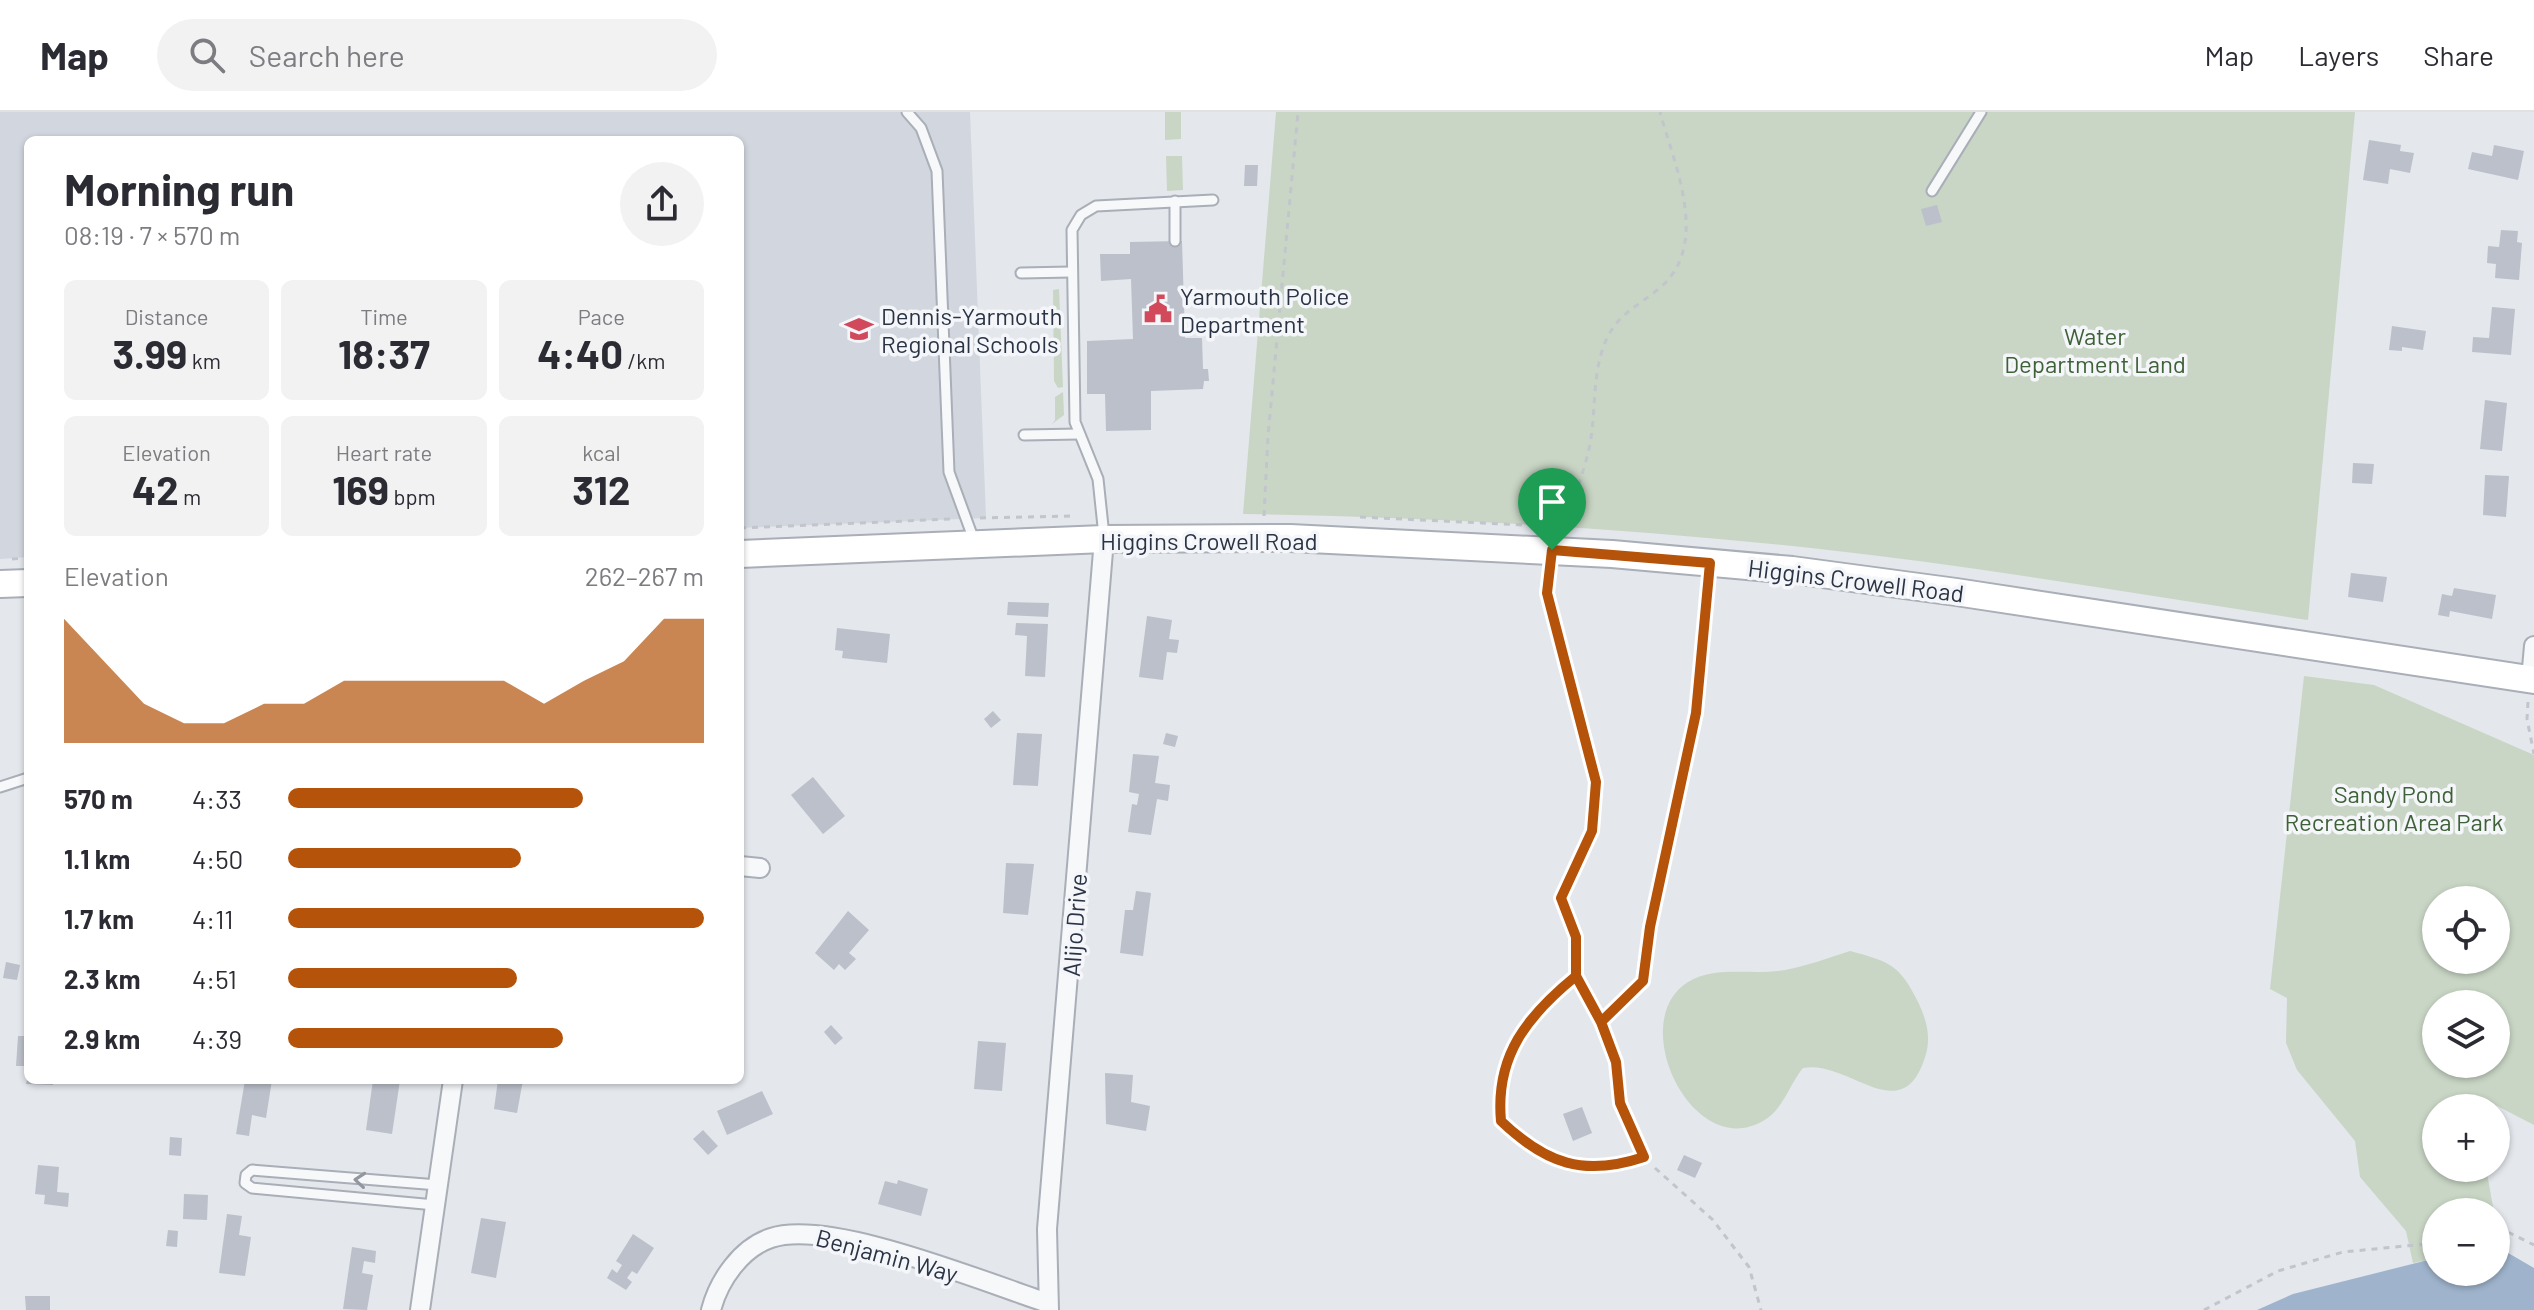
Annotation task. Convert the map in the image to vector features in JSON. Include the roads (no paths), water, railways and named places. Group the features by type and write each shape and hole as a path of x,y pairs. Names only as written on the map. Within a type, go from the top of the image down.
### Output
{"main road":[{"name":"Higgins Crowell Road","path":"744,554 976,531 1104,539 1391,541 1552,550 1792,570 2532,680"},
{"path":"0,584 24,583"}],"street":[{"name":"Alijo Drive","path":"1049,1307 1047,1229 1104,539"},
{"path":"2532,680 2534,646"},
{"path":"744,866 760,868"},
{"path":"420,1310 452,1084"},
{"name":"Benjamin Way","path":"711,1310 726,1277 746,1251 772,1238 802,1233 848,1241 920,1261 1049,1307"}],"lane":[{"path":"907,112 921,128 937,171 949,472 976,531"},
{"path":"1932,191 1981,112"},
{"path":"1104,539 1098,479 1075,422 1072,230 1089,210 1103,205 1213,200"},
{"path":"1175,201 1175,241"},
{"path":"1021,273 1071,272"},
{"path":"1024,435 1079,434"},
{"path":"1644,1157 1620,1103 1616,1062 1601,1022 1643,981 1650,927 1696,713 1710,563"},
{"path":"0,787 24,779"},
{"path":"435,1205 252,1188 245,1183 246,1175 252,1170 438,1185"}],"water":[{"path":"2510,1254 2534,1268 2534,1310 2257,1310 2293,1294 2422,1262 2422,1286 2510,1286"}],"place":[{"name":"Yarmouth Police Department","path":"1158,309"},
{"name":"Dennis-Yarmouth Regional Schools","path":"859,329"}],"park label":[{"name":"Water Department Land","path":"2095,349"},
{"name":"Sandy Pond Recreation Area Park","path":"2394,807"}]}
